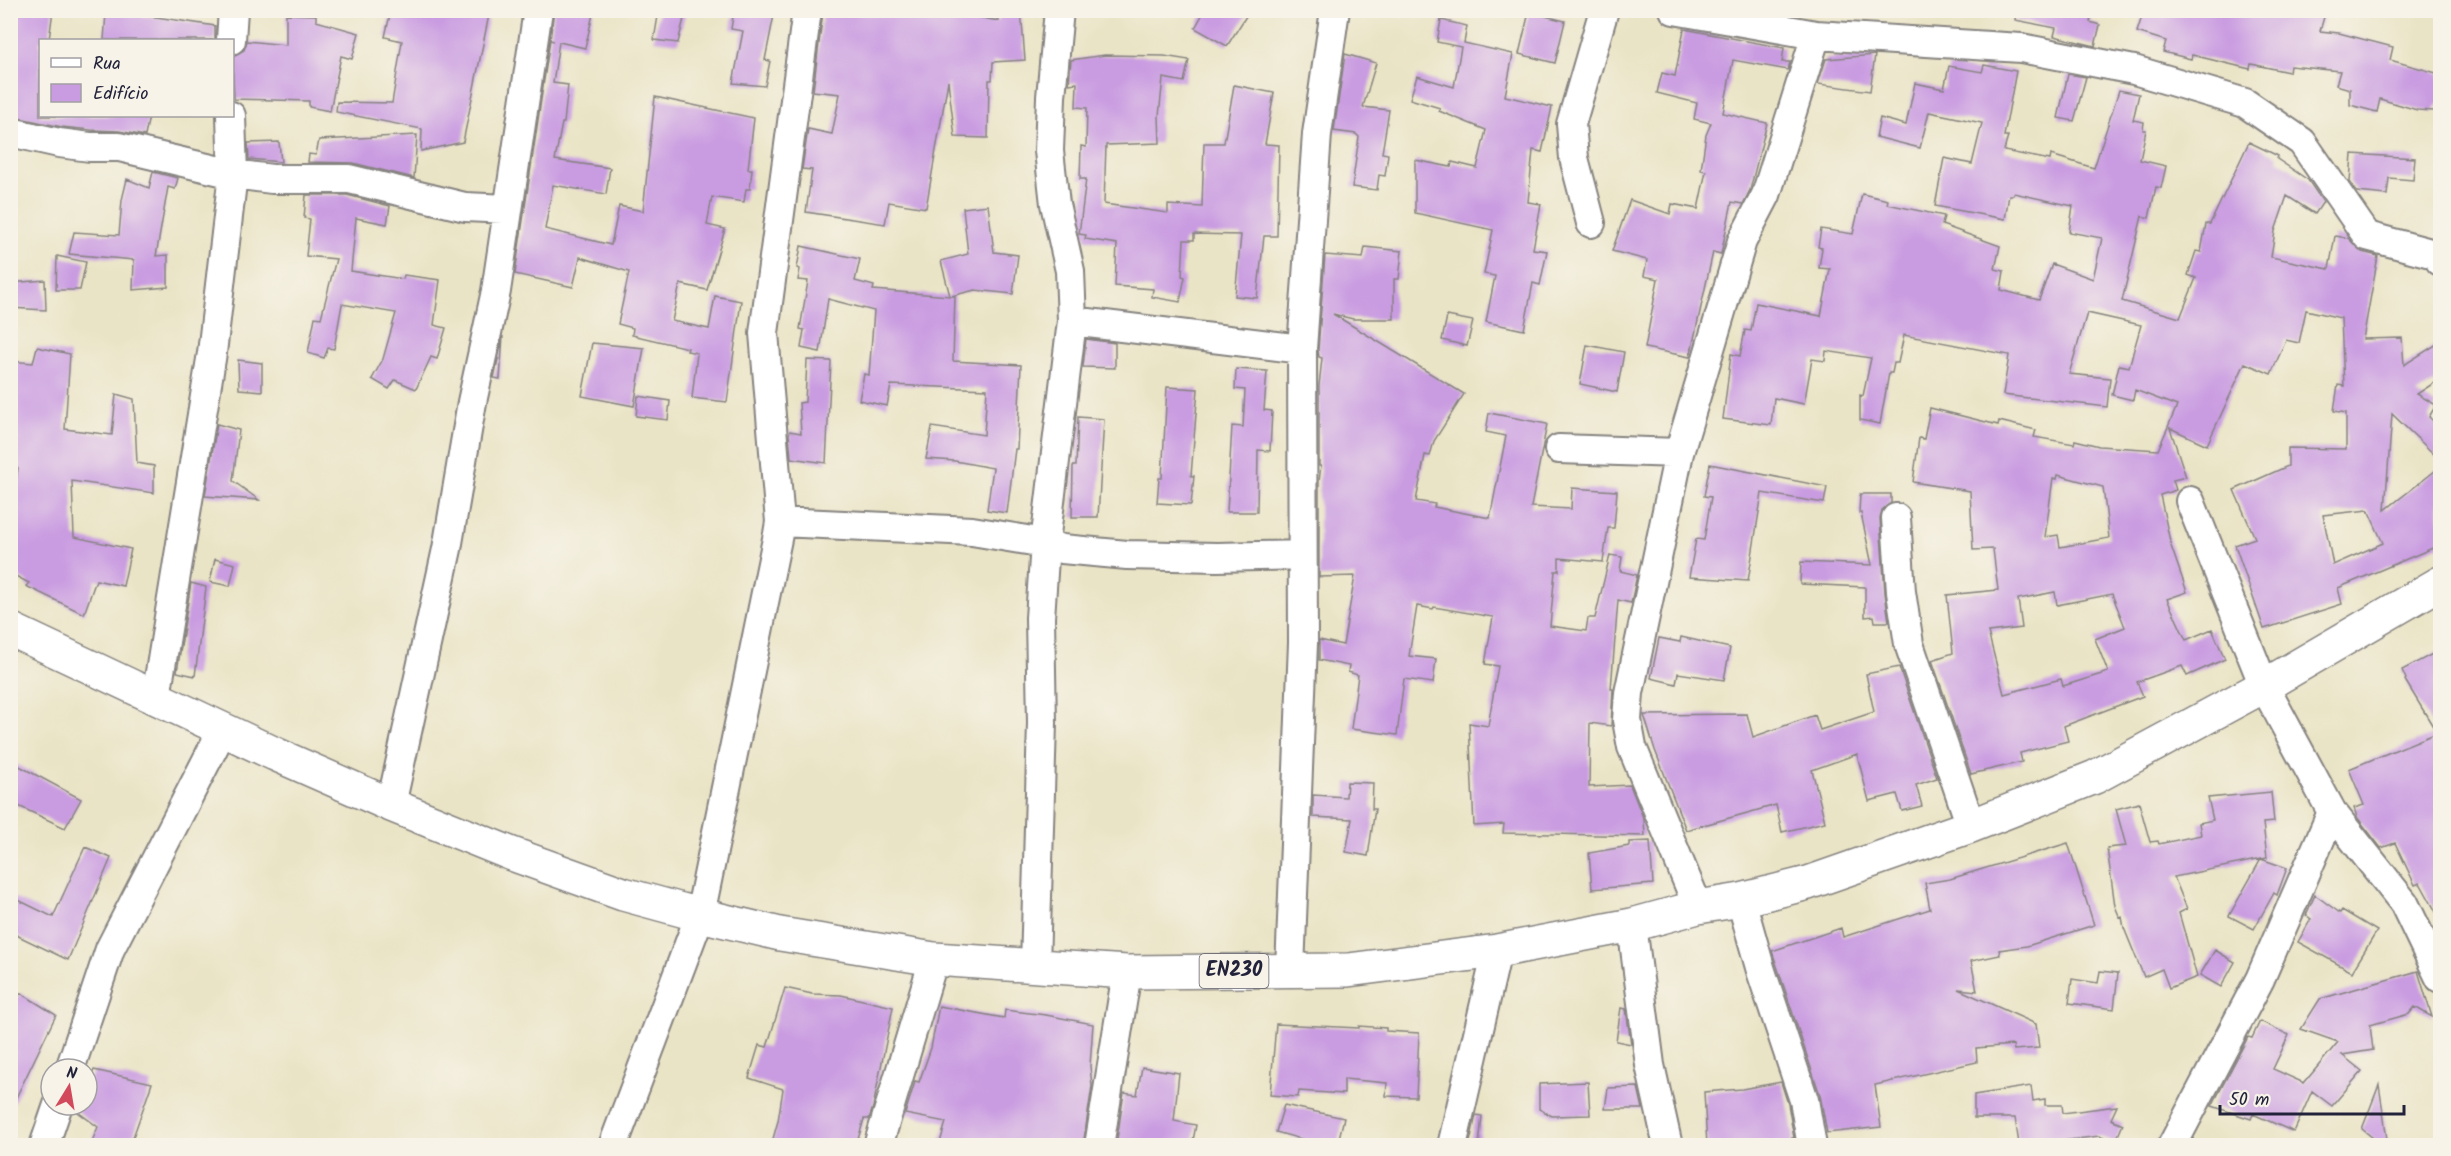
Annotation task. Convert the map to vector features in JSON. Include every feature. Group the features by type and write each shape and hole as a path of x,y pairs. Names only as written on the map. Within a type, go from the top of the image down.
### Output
{"main road":[{"name":"EN230","path":"10,629 391,805 512,854 623,894 700,915 780,934 934,959 1127,972 1348,970 1497,951 1632,926 1698,907 1741,900 1808,883 1971,826 2095,777 2264,686 2440,583"}],"street":[{"path":"231,39 233,10"},
{"path":"391,805 447,549 472,402 496,291 538,10"},
{"path":"613,1146 700,915 780,522 764,333 807,10"},
{"path":"1035,966 1042,723 1040,618 1045,543 1072,321 1070,271 1055,204 1049,151 1051,97 1059,10"},
{"path":"1290,970 1303,643 1302,349 1317,134 1335,10"},
{"path":"1590,223 1574,159 1571,124 1604,10"},
{"path":"1674,10 1816,35 2021,48 2134,70 2245,103 2302,142 2367,236 2438,255 2440,261"},
{"path":"1698,907 1632,747 1627,720 1629,693 1679,453 1742,241 1766,195 1816,35"},
{"path":"156,697 212,353 233,174 231,117"},
{"path":"10,132 59,143 90,147 119,147 233,174 272,179 350,178 465,207 508,209"},
{"path":"1072,321 1302,349"},
{"path":"1558,449 1679,453"},
{"path":"2190,501 2264,686 2332,812 2404,903 2440,978"},
{"path":"1896,518 1901,592 1909,644 1971,826"},
{"path":"780,522 972,531 1045,543 1062,549 1127,555 1217,557 1302,555"},
{"path":"74,1057 110,949 223,729"},
{"path":"2172,1146 2260,979 2332,812"},
{"path":"1741,900 1761,971 1804,1100 1812,1146"},
{"path":"1632,926 1650,1065 1668,1146"},
{"path":"1452,1146 1497,951"},
{"path":"878,1146 934,959"},
{"path":"1099,1146 1127,972"},
{"path":"44,1146 54,1117"}],"building":[{"path":"18,10 53,10 49,39 39,39 39,117 149,117 145,136 119,131 62,127 10,116 10,53"},
{"path":"391,10 490,10 463,142 421,151 422,129 336,112 337,102 392,103 402,41 385,37"},
{"path":"554,10 594,10 585,48 559,42 553,83 568,85 564,123 562,123 555,160 610,168 606,194 553,185 545,229 611,245 619,206 643,211 655,97 754,118 748,169 752,169 750,189 746,189 744,202 712,197 707,225 725,229 707,290 680,284 672,321 709,329 715,296 741,301 727,402 692,398 697,353 687,351 688,348 632,335 633,328 618,324 629,272 580,257 573,287 515,274"},
{"path":"659,10 686,10 678,43 654,40"},
{"path":"734,10 753,10 774,15 765,60 770,61 765,86 733,83 743,31 731,29"},
{"path":"940,10 999,21 999,10 1021,10 1025,60 993,62 992,80 989,80 988,138 955,137 948,81 926,208 889,202 885,224 806,212 812,170 802,169 808,129 832,134 840,94 813,91 823,12 938,18"},
{"path":"1205,10 1250,10 1227,46 1195,28"},
{"path":"2016,10 2093,10 2090,22 2100,25 2095,46 2054,36 2056,28 2015,20"},
{"path":"2144,10 2326,10 2320,31 2339,33 2393,47 2390,60 2440,74 2440,101 2434,111 2417,110 2380,99 2377,112 2350,105 2350,89 2336,85 2340,71 2290,66 2289,72 2251,64 2250,69 2192,55 2191,59 2163,52 2166,41 2137,32"},
{"path":"1529,12 1565,21 1555,63 1519,54"},
{"path":"106,13 156,17 215,26 215,39 104,39"},
{"path":"286,14 316,15 316,21 359,33 352,59 341,56 330,111 309,107 309,101 234,99 234,55 244,50 247,41 286,45"},
{"path":"1441,20 1467,26 1464,43 1513,54 1505,96 1552,107 1542,152 1533,150 1528,202 1541,204 1533,249 1547,251 1540,285 1533,283 1524,330 1486,322 1495,276 1484,274 1493,230 1415,213 1415,160 1451,167 1452,162 1477,168 1486,130 1439,111 1440,108 1410,99 1417,76 1454,87 1461,47 1437,42"},
{"path":"1684,29 1784,48 1782,62 1790,62 1788,70 1733,60 1723,113 1767,123 1750,190 1743,204 1732,202 1721,254 1713,252 1690,357 1645,348 1658,279 1644,276 1647,260 1612,251 1630,200 1670,214 1672,204 1698,209 1706,171 1701,170 1706,135 1711,123 1694,119 1697,103 1657,93 1662,73 1675,76"},
{"path":"1345,54 1376,63 1363,107 1389,110 1382,153 1388,154 1385,176 1379,175 1377,190 1352,187 1359,137 1356,134 1334,131"},
{"path":"1105,55 1164,56 1189,60 1184,82 1163,78 1159,116 1160,143 1106,145 1104,204 1168,213 1168,205 1202,207 1204,143 1224,143 1234,85 1274,93 1265,144 1279,145 1277,236 1264,236 1257,298 1235,296 1241,235 1194,234 1194,240 1184,240 1182,276 1185,277 1180,302 1152,297 1153,289 1115,286 1117,244 1085,239 1086,235 1079,234 1086,179 1080,179 1081,146 1086,147 1087,108 1076,107 1077,83 1069,84 1071,60"},
{"path":"1875,55 1870,91 1818,84 1826,59"},
{"path":"1984,65 2016,71 2004,136 2008,136 2004,151 2050,160 2051,155 2094,168 2119,90 2139,94 2133,120 2144,122 2143,130 2146,130 2140,160 2166,166 2161,188 2156,187 2149,218 2142,216 2122,301 2180,318 2196,278 2188,275 2196,251 2201,252 2206,224 2210,224 2249,142 2278,156 2277,159 2308,180 2323,202 2315,214 2287,196 2275,231 2271,257 2329,269 2335,236 2348,238 2362,252 2378,256 2363,339 2402,338 2404,365 2440,342 2440,379 2417,394 2436,405 2429,417 2440,428 2440,460 2392,414 2385,510 2440,467 2440,545 2338,588 2342,604 2264,629 2235,545 2255,538 2234,490 2288,466 2288,448 2346,449 2346,413 2334,411 2338,385 2344,386 2341,318 2306,310 2299,343 2286,340 2271,374 2245,363 2207,445 2170,428 2186,477 2173,480 2176,490 2160,495 2171,546 2187,592 2167,599 2186,640 2212,629 2225,659 2187,676 2182,666 2137,682 2143,696 2064,726 2068,741 2020,753 2022,762 1971,774 1932,660 1953,653 1947,595 1998,590 1993,549 1973,550 1970,491 1913,482 1919,438 1924,439 1930,408 1998,425 1999,421 2036,430 2034,437 2074,444 2075,440 2099,446 2158,450 2177,406 2135,390 2133,400 2112,395 2119,365 2129,367 2141,325 2087,313 2069,374 2110,378 2107,407 2003,395 2009,355 1904,335 1898,363 1894,363 1892,373 1889,373 1880,424 1860,420 1860,395 1863,396 1871,358 1826,351 1825,361 1812,359 1804,404 1774,398 1771,425 1723,419 1731,354 1740,356 1745,330 1751,331 1756,303 1821,316 1830,269 1819,268 1822,248 1818,247 1821,229 1853,234 1862,194 1888,200 1887,204 1944,216 1942,225 2000,246 1995,269 2004,271 2001,290 2039,300 2052,264 2093,279 2102,238 2069,232 2073,206 2014,193 2009,195 2005,219 1935,206 1944,158 1972,164 1982,123 1929,112 1920,148 1876,137 1880,118 1906,125 1915,83 1944,89 1949,66 1982,72","holes":["2058,475 2103,487 2109,538 2060,547 2058,535 2045,537 2053,478 2057,479","2368,510 2383,543 2333,565 2323,515","2055,592 2057,605 2112,594 2125,627 2095,639 2108,672 2063,686 2061,679 2004,694 1988,632 2022,628 2018,599"]},
{"path":"2068,74 2086,77 2074,121 2058,118"},
{"path":"417,135 414,178 353,163 308,162 309,154 316,155 319,140"},
{"path":"279,142 281,162 249,159 248,143"},
{"path":"2352,154 2415,158 2413,180 2389,178 2387,195 2357,192 2350,182"},
{"path":"153,172 178,178 175,189 168,187 156,256 168,255 168,287 133,290 134,260 69,254 74,232 119,235 122,200 127,179 149,188"},
{"path":"306,195 347,195 390,206 387,224 356,218 351,271 403,279 404,275 440,280 434,325 446,328 437,359 431,357 416,389 395,380 389,389 372,379 383,359 396,313 342,304 334,349 328,348 324,358 308,353 315,317 321,318 336,259 306,256 310,219 304,218"},
{"path":"988,205 994,252 1018,255 1013,294 975,290 951,296 955,296 953,361 1021,365 1017,449 1015,449 1007,513 987,510 993,468 955,461 926,459 932,427 984,435 987,389 891,385 887,406 859,400 864,374 869,375 874,311 828,299 820,352 801,348 804,330 800,329 808,281 798,280 800,269 797,268 801,246 860,259 855,281 874,286 873,290 950,296 941,261 968,254 963,208"},
{"path":"1365,247 1402,251 1399,279 1394,279 1394,319 1353,319 1333,314 1464,394 1434,441 1430,456 1425,455 1416,501 1435,504 1434,507 1490,518 1506,436 1486,432 1489,413 1547,424 1531,507 1571,509 1572,488 1617,491 1614,528 1608,528 1603,562 1559,558 1559,571 1555,571 1550,626 1586,631 1588,618 1595,618 1610,555 1622,557 1620,571 1637,575 1631,603 1618,600 1611,689 1613,689 1611,726 1590,723 1589,787 1630,785 1644,820 1645,836 1503,833 1504,824 1474,826 1469,723 1488,726 1498,666 1485,664 1493,617 1417,606 1409,656 1436,659 1433,683 1404,679 1397,735 1351,729 1358,675 1348,672 1349,666 1319,660 1319,640 1343,645 1355,576 1319,577 1321,466 1319,466 1319,386 1322,358 1319,357 1318,350 1325,255 1363,258"},
{"path":"57,256 86,262 80,290 56,290"},
{"path":"45,280 46,310 10,308 10,283"},
{"path":"1447,316 1473,321 1467,346 1442,340"},
{"path":"503,336 500,379 494,378"},
{"path":"1086,339 1115,343 1115,368 1083,367"},
{"path":"592,343 644,348 634,406 582,396"},
{"path":"1587,345 1624,352 1617,392 1580,384"},
{"path":"37,347 70,354 65,429 112,435 116,394 134,399 137,463 154,466 154,493 72,481 74,537 131,549 123,586 96,580 84,614 26,586 29,583 10,573 10,521 18,468 10,468 10,361 33,363"},
{"path":"238,360 262,363 262,391 239,389"},
{"path":"807,360 831,361 826,463 791,458 790,431 801,433 799,403 805,402"},
{"path":"1236,369 1267,371 1264,410 1272,411 1270,451 1258,450 1257,512 1227,512 1232,426 1243,427 1245,390 1235,389"},
{"path":"1167,387 1198,389 1191,505 1157,503 1159,478 1162,478"},
{"path":"638,396 670,401 668,420 636,416"},
{"path":"1078,417 1104,419 1098,517 1072,517 1073,466 1076,466"},
{"path":"217,424 239,430 233,481 259,500 205,496"},
{"path":"1710,464 1827,487 1824,503 1762,493 1748,581 1689,577 1696,539 1704,540 1711,497 1704,496"},
{"path":"1860,494 1891,494 1891,503 1882,510 1880,519 1889,622 1875,622 1874,616 1865,617 1865,587 1800,584 1801,562 1872,565 1861,513 1859,513"},
{"path":"215,559 235,564 230,586 210,582"},
{"path":"191,583 206,587 195,676 177,672"},
{"path":"1681,637 1730,648 1724,680 1678,673 1676,684 1651,678 1659,638 1680,642"},
{"path":"2440,650 2440,919 2420,883 2415,885 2395,843 2381,848 2357,817 2354,808 2364,805 2349,769 2437,733 2405,680 2402,670"},
{"path":"1899,667 1937,778 1916,785 1922,806 1902,811 1897,794 1869,801 1857,754 1812,770 1825,822 1782,832 1776,805 1686,830 1644,715 1747,714 1753,737 1815,715 1820,730 1874,712 1866,674"},
{"path":"10,761 81,799 65,828 10,802"},
{"path":"1347,782 1373,783 1372,809 1375,809 1368,856 1346,852 1352,819 1313,817 1313,795 1346,797"},
{"path":"2271,792 2274,822 2263,823 2267,858 2174,877 2187,909 2179,913 2197,977 2169,988 2162,969 2144,977 2124,928 2122,917 2120,918 2115,906 2107,848 2126,846 2116,809 2139,803 2150,842 2158,841 2159,844 2201,835 2199,823 2213,820 2208,798"},
{"path":"1650,841 1653,884 1592,889 1589,853 1629,846 1629,842"},
{"path":"2068,843 2094,925 2027,946 1999,950 2000,955 1971,961 1977,991 1958,989 2036,1024 2039,1048 2014,1050 2013,1045 1976,1048 1977,1062 1875,1085 1881,1127 1827,1133 1820,1095 1772,951 1841,928 1843,937 1930,909 1925,883 1950,879"},
{"path":"85,847 111,858 68,960 10,932 10,896 53,917"},
{"path":"2261,859 2287,868 2277,895 2274,893 2254,929 2229,916"},
{"path":"2315,895 2340,913 2342,910 2377,931 2352,972 2298,942 2311,919 2306,915"},
{"path":"2215,950 2235,962 2221,987 2200,975"},
{"path":"2100,971 2118,973 2114,1009 2069,1003 2072,979 2098,983"},
{"path":"2418,971 2432,1017 2415,1007 2409,1014 2370,1025 2373,1050 2342,1055 2362,1071 2332,1106 2312,1091 2294,1132 2253,1114 2251,1119 2212,1106 2248,1037 2252,1038 2260,1021 2289,1035 2273,1069 2304,1083 2338,1042 2301,1029 2320,999"},
{"path":"785,988 812,994 841,995 893,1007 873,1107 869,1119 864,1119 856,1146 771,1146 783,1089 749,1078 759,1045 767,1047"},
{"path":"21,993 56,1015 10,1110 10,1005"},
{"path":"939,1006 1004,1018 1005,1010 1093,1024 1090,1066 1092,1086 1083,1146 939,1146 946,1122 905,1114 915,1081 919,1082 931,1048"},
{"path":"1621,1008 1626,1009 1631,1044 1616,1041"},
{"path":"1276,1024 1359,1028 1359,1026 1386,1028 1386,1031 1419,1033 1416,1097 1386,1096 1387,1083 1344,1079 1344,1094 1299,1091 1298,1097 1270,1095"},
{"path":"1142,1067 1179,1073 1174,1121 1196,1125 1192,1146 1116,1146 1124,1093 1137,1095"},
{"path":"99,1071 152,1083 130,1146 90,1146 98,1127 85,1117 99,1117"},
{"path":"1588,1082 1590,1115 1552,1116 1539,1109 1539,1084"},
{"path":"1781,1082 1788,1104 1794,1138 1792,1138 1793,1146 1707,1146 1704,1092 1742,1089"},
{"path":"2379,1085 2388,1146 2383,1146 2362,1129"},
{"path":"2031,1086 2033,1101 2045,1099 2045,1105 2062,1105 2063,1113 2117,1106 2111,1119 2123,1124 2115,1143 2099,1136 2019,1144 2015,1118 1974,1118 1974,1095"},
{"path":"1638,1087 1643,1109 1605,1109 1608,1088"},
{"path":"1284,1105 1344,1118 1337,1146 1326,1146 1276,1132"},
{"path":"1476,1115 1482,1116 1479,1146 1469,1146"}]}
